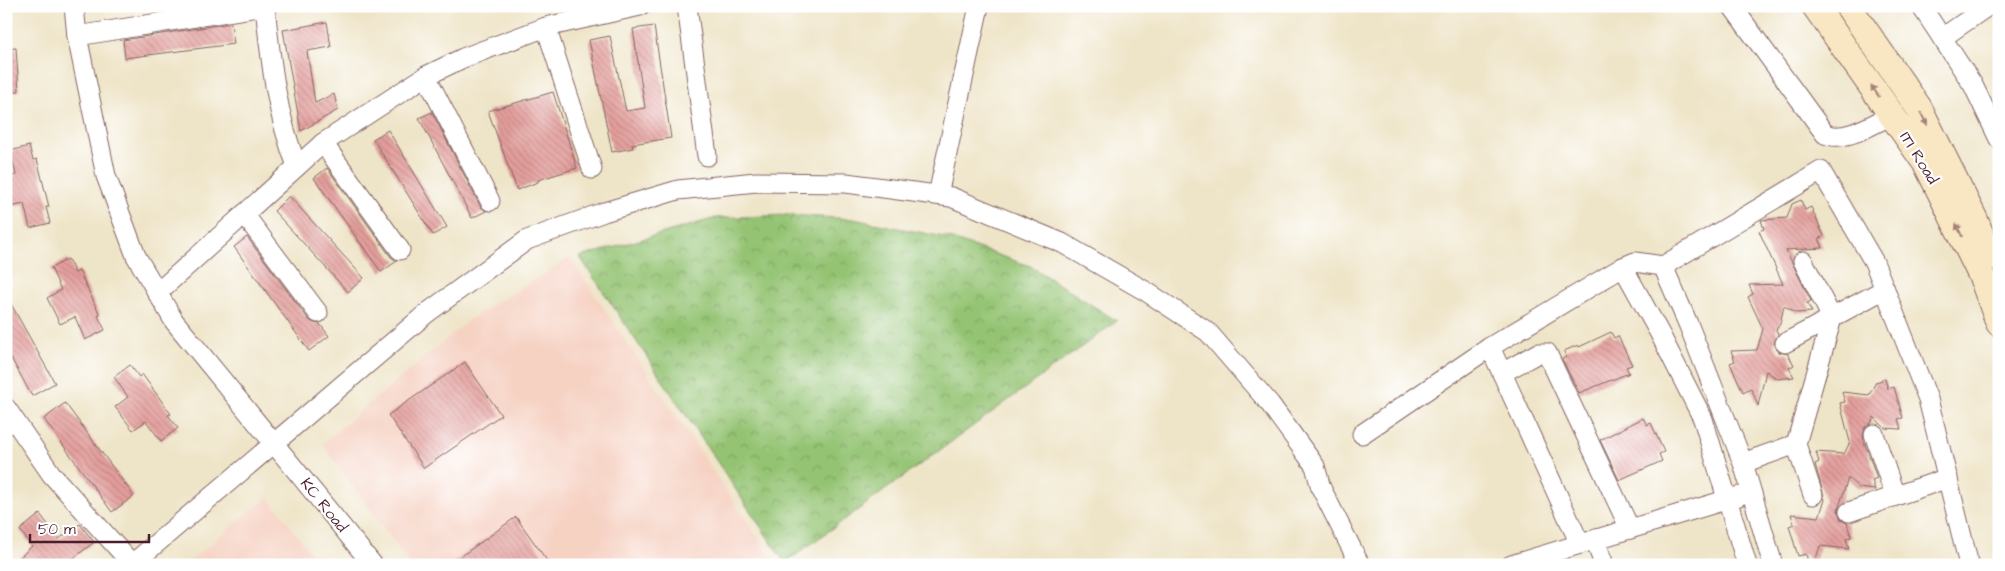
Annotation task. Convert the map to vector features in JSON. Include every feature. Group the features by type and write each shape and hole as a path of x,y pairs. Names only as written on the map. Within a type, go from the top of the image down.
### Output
{"street":[{"name":"KC Road","path":"74,6 77,36 106,176 136,256 174,321 373,565"},
{"path":"77,36 265,6 273,84 285,135 297,166"},
{"path":"157,293 323,143 426,76 463,58 546,27 640,6"},
{"path":"687,6 707,156"},
{"path":"938,195 979,6"},
{"name":"ITI Road","path":"1815,6 1927,165 1982,277 1999,323"},
{"name":"ITI Road","path":"1848,6 1919,108 1974,218 1999,278"},
{"path":"1921,6 1973,85 1999,139"},
{"path":"1942,38 1988,6"},
{"path":"1735,7 1825,134 1830,136 1847,135 1892,115"},
{"path":"546,27 592,169"},
{"path":"426,76 490,201"},
{"path":"323,143 400,250"},
{"path":"1362,434 1490,347 1623,267 1635,262 1663,266 1821,171 1874,262 1928,399 1969,565"},
{"path":"6,408 52,475 131,565 275,445 427,313 527,240 604,212 678,190 756,182 846,182 951,197 1062,244 1147,292 1208,332 1270,404 1315,466 1321,488 1360,565"},
{"path":"244,214 318,313"},
{"path":"1802,261 1832,318 1796,444 1813,495"},
{"path":"1663,266 1744,463 1773,565"},
{"path":"1623,267 1703,419 1747,565"},
{"path":"1786,342 1885,289"},
{"path":"1490,347 1588,542 1604,565"},
{"path":"1502,373 1538,353 1546,353 1630,529"},
{"path":"1874,434 1894,496"},
{"path":"1744,463 1796,444"},
{"path":"1849,512 1948,478"},
{"path":"1511,565 1752,492"}],"shaded area":[{"path":"570,258 776,565 411,565 322,444 469,320"},
{"path":"268,497 320,565 185,565"}],"green space":[{"path":"788,215 853,219 949,238 1030,266 1117,321 785,563 580,257 716,218"}],"building":[{"path":"327,22 331,47 307,51 315,103 334,94 338,110 301,131 283,30"},
{"path":"231,23 234,44 125,58 123,40"},
{"path":"654,26 671,138 632,144 633,148 612,152 589,40 610,36 626,111 645,108 633,29"},
{"path":"16,48 19,91 6,92 6,49"},
{"path":"553,92 577,168 538,180 538,182 517,190 488,111"},
{"path":"432,112 480,206 486,211 472,218 419,118"},
{"path":"388,130 447,227 433,235 373,139"},
{"path":"29,146 33,160 37,159 49,207 46,207 50,223 30,228 24,204 6,208 6,178 16,175 10,151"},
{"path":"327,168 391,257 397,261 381,272 314,178"},
{"path":"289,196 364,278 348,292 274,211"},
{"path":"1801,200 1805,210 1811,207 1824,236 1819,238 1823,248 1786,250 1811,301 1807,303 1812,312 1796,313 1784,306 1780,324 1776,330 1778,334 1774,343 1779,352 1788,354 1794,365 1789,368 1794,377 1778,379 1766,371 1758,406 1751,388 1743,392 1730,363 1735,361 1731,351 1757,350 1763,329 1748,297 1753,294 1749,285 1783,284 1759,231 1764,229 1761,220 1787,218 1792,204"},
{"path":"247,237 309,320 320,324 329,336 309,351 234,247"},
{"path":"68,259 75,273 79,271 105,330 85,340 75,317 60,324 47,298 61,290 51,268"},
{"path":"6,295 55,383 32,396 6,349"},
{"path":"1611,332 1614,338 1618,336 1632,365 1626,367 1629,373 1579,393 1562,359 1566,357 1564,351 1578,345 1579,347"},
{"path":"465,362 501,415 424,468 388,415"},
{"path":"130,365 139,377 142,374 171,414 168,415 178,428 161,441 146,421 133,430 115,407 128,397 114,377"},
{"path":"1885,379 1888,389 1894,387 1903,418 1898,419 1901,429 1885,428 1874,417 1871,423 1865,427 1863,438 1877,478 1872,480 1875,490 1859,488 1848,478 1838,510 1841,520 1847,523 1851,537 1846,539 1849,549 1820,546 1814,565 1809,565 1806,554 1798,556 1789,526 1794,524 1791,514 1819,517 1825,500 1815,464 1819,462 1816,452 1844,454 1850,442 1840,403 1845,402 1842,392 1869,395 1876,382"},
{"path":"65,403 134,496 112,512 44,419"},
{"path":"1643,418 1647,425 1651,423 1664,452 1659,454 1662,461 1619,480 1600,440"},
{"path":"40,514 59,539 80,524 94,542 65,565 12,565 32,546 20,530"},
{"path":"516,517 550,565 449,565 495,532"}]}
